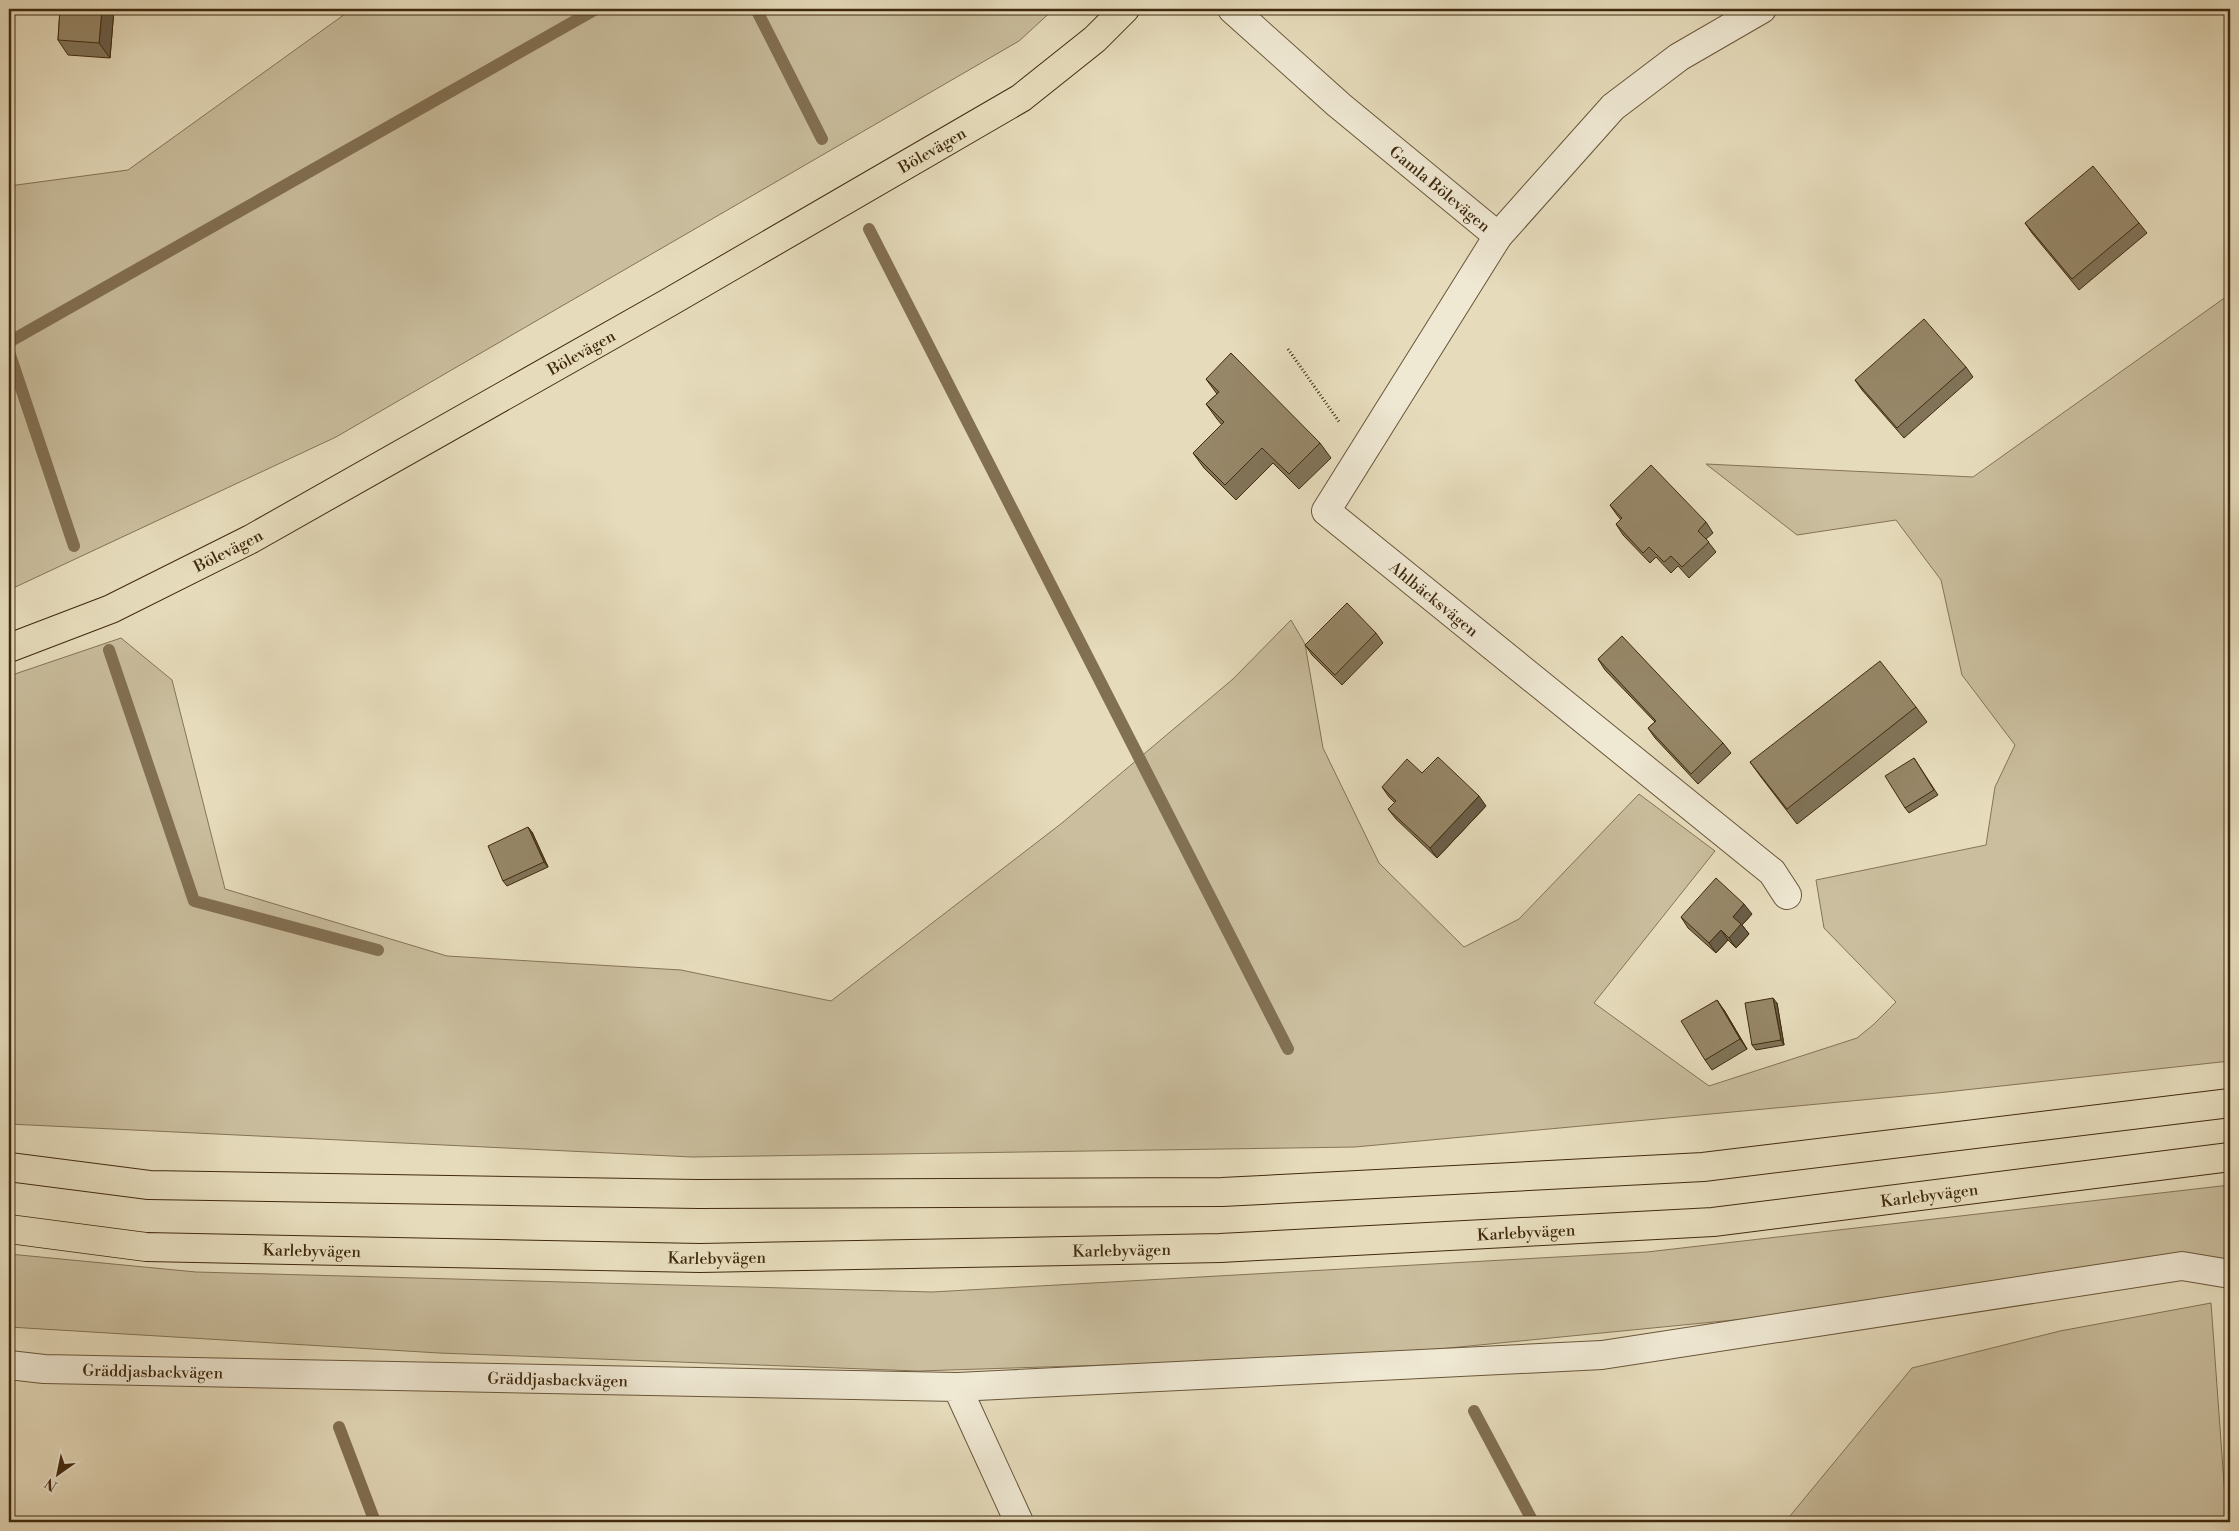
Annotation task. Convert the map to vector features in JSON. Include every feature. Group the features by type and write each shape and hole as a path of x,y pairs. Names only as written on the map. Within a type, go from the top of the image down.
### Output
{"main road":[{"name":"Bölevägen","path":"9,648 111,610 251,539 668,303 1021,98 1095,39 1125,9"},
{"path":"9,1167 159,1185 698,1194 1222,1192 1703,1167 2230,1104"},
{"name":"Karlebyvägen","path":"9,1229 146,1247 690,1258 1220,1248 1713,1222 2230,1157"}],"street":[{"name":"Gamla Bölevägen","path":"1232,9 1339,105 1498,236 1613,107 1679,57 1762,9"},
{"name":"Ahlbäcksvägen","path":"1498,236 1326,512 1772,872 1787,895"},
{"name":"Gräddjasbackvägen","path":"9,1365 44,1369 957,1387 1602,1355 2182,1266 2230,1274"},
{"path":"957,1387 1020,1522"}],"path":[{"path":"1288,349 1362,454"}],"shaded area":[{"path":"352,9 1054,9 1019,41 336,437 9,590 9,186 128,170"},
{"path":"2230,294 2230,1061 1937,1093 1355,1147 692,1157 9,1124 9,676 121,638 172,680 225,889 447,956 681,970 831,1001 1062,823 1233,679 1291,620 1305,644 1323,748 1379,863 1464,947 1519,919 1639,794 1715,851 1594,1003 1709,1086 1857,1038 1896,1002 1824,928 1816,880 1986,845 1995,787 2015,745 1962,675 1941,580 1896,520 1797,535 1706,464 1973,477"},
{"path":"2230,1185 2230,1260 2162,1278 1357,1357 918,1371 439,1353 9,1327 9,1254 196,1272 932,1292 1647,1252"},
{"path":"2211,1303 2226,1511 2230,1512 2230,1522 1785,1522 1912,1368 2060,1331"}],"building":[{"path":"60,9 102,9 99,43 58,40"},
{"path":"2093,166 2139,223 2072,279 2025,223"},
{"path":"1924,319 1966,367 1897,428 1855,380"},
{"path":"1231,353 1320,443 1289,474 1262,448 1225,485 1193,453 1224,422 1206,404 1219,392 1206,379"},
{"path":"1651,465 1706,522 1698,531 1709,542 1682,567 1671,556 1664,562 1649,547 1643,553 1616,524 1622,518 1610,505"},
{"path":"1347,603 1376,633 1335,675 1305,645"},
{"path":"1622,636 1723,743 1691,774 1648,728 1656,721 1598,659"},
{"path":"1880,661 1916,707 1787,809 1750,762"},
{"path":"1438,757 1479,796 1430,848 1388,809 1396,801 1382,787 1407,759 1422,773"},
{"path":"1914,758 1934,790 1905,808 1885,776"},
{"path":"528,827 544,862 503,881 488,846"},
{"path":"1716,878 1744,904 1733,917 1741,924 1729,938 1721,930 1709,943 1681,917"},
{"path":"1773,998 1781,1040 1752,1045 1745,1003"},
{"path":"1717,1000 1740,1039 1705,1060 1681,1021"}],"waterway":[{"path":"9,342 596,9"},
{"path":"756,9 822,139"},
{"path":"869,229 1288,1049"},
{"path":"9,352 74,546"},
{"path":"109,650 194,901 378,950"},
{"path":"1474,1411 1533,1522"},
{"path":"339,1427 375,1522"}]}
